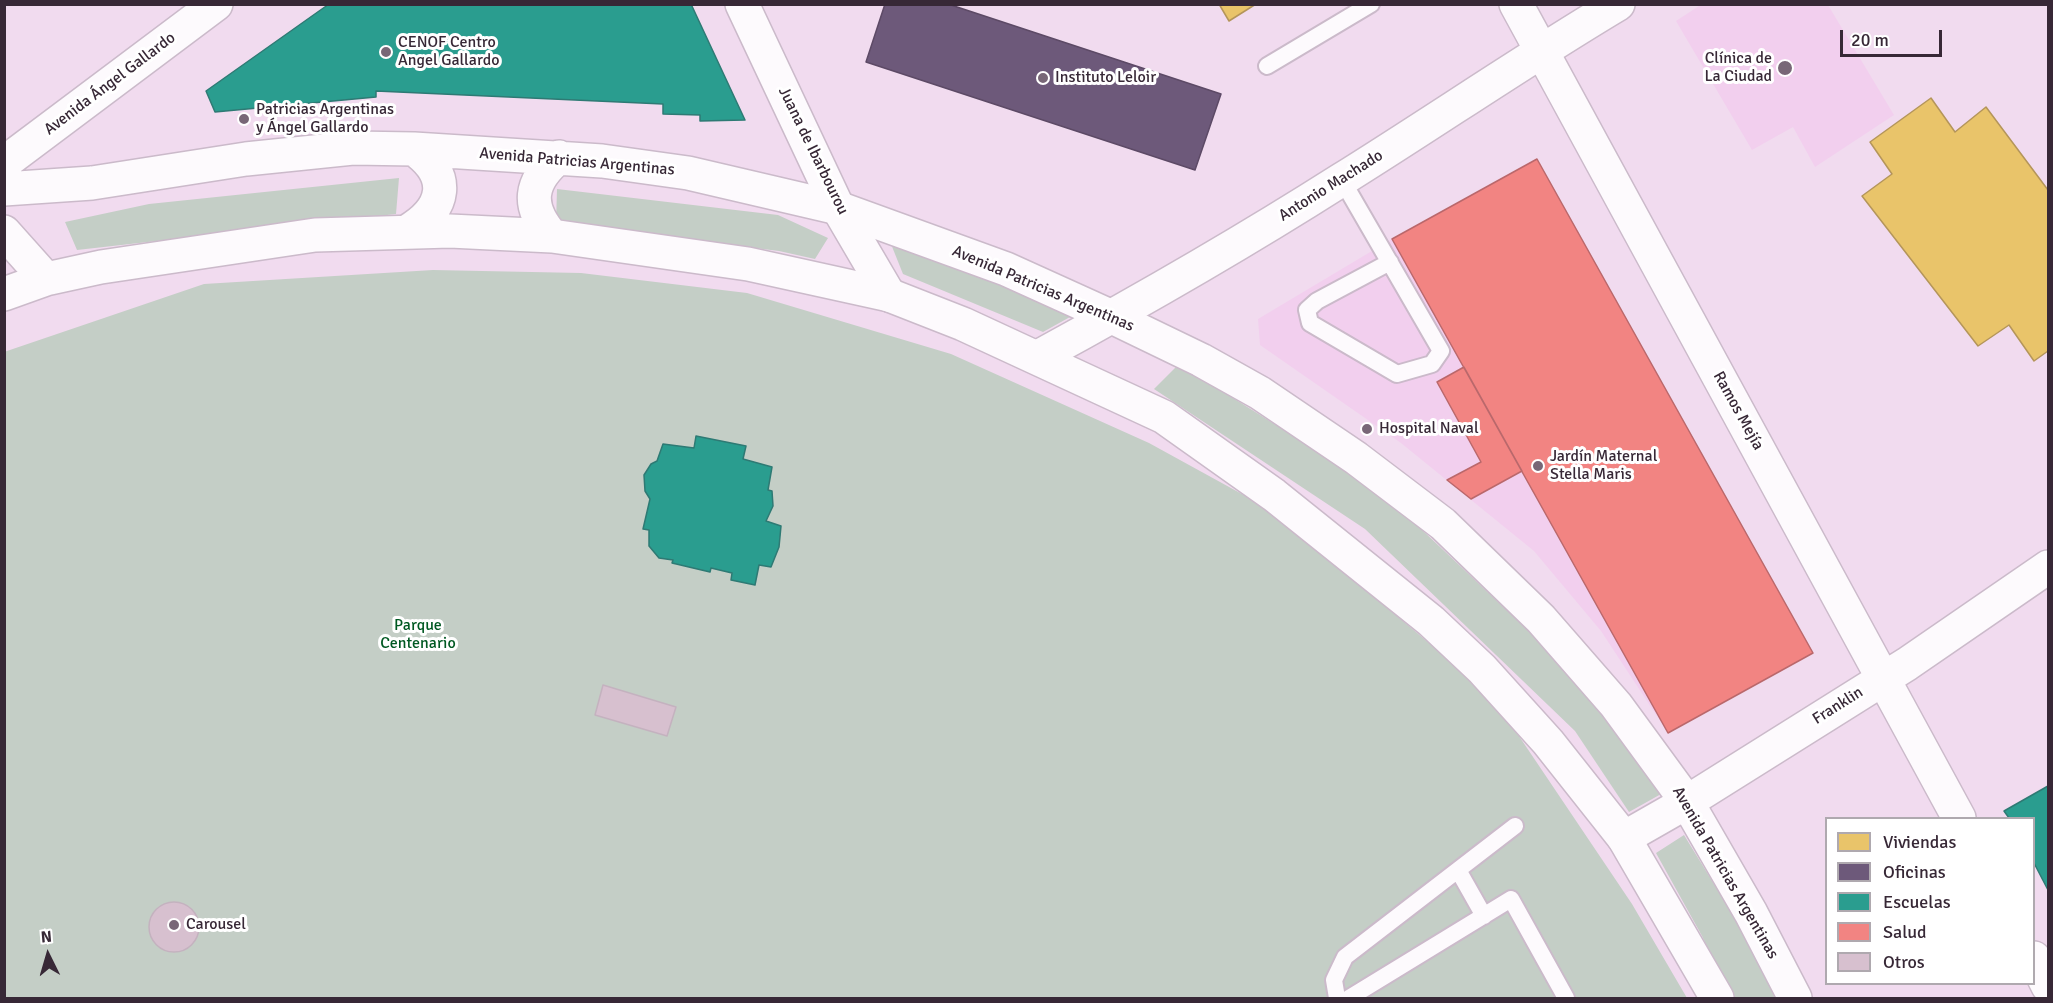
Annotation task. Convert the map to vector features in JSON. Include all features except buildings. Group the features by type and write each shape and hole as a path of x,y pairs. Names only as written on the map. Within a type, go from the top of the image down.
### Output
{"main road":[{"name":"Avenida Ángel Gallardo","path":"4,163 216,4"},
{"name":"Juana de Ibarbourou","path":"741,4 838,208 889,295"},
{"name":"Ramos Mejía","path":"1516,4 1884,677 1958,817"},
{"name":"Antonio Machado","path":"1038,357 1174,283 1342,180 1540,50 1618,4"},
{"name":"Avenida Patricias Argentinas","path":"4,189 92,183 297,153 353,148 559,157 688,173 838,208 1006,269 1201,360 1260,393 1356,458 1443,524 1541,619 1616,705 1687,802 1751,913 1795,999"},
{"path":"408,231 424,222 438,203 440,180 430,160 414,149"},
{"path":"552,236 540,222 534,205 535,187 544,170 559,157"},
{"path":"4,294 46,279 101,267 303,236 408,231 552,236 748,264 889,295 963,324 1164,417 1274,495 1431,621 1482,669 1548,742 1624,838 1718,999"},
{"path":"4,232 46,279"},
{"name":"Franklin","path":"1624,838 1687,802 1884,677 2049,567"},
{"path":"2035,960 2049,986"}],"lane":[{"path":"1268,66 1371,4"},
{"path":"1342,180 1390,262 1442,351 1432,363 1397,374 1310,323 1307,310 1317,302 1390,262"},
{"path":"1337,999 1334,980 1345,957 1515,826"},
{"path":"1458,870 1484,916"},
{"path":"1348,999 1511,900 1566,999"}],"shaded area":[{"name":"Clínica de La Ciudad","path":"1702,4 1828,5 1894,115 1815,167 1793,127 1752,150 1676,21"},
{"path":"1537,159 1813,653 1668,733 1601,631 1534,551 1401,443 1260,345 1258,319 1392,239"}],"green space":[{"path":"399,178 396,214 77,250 65,222 149,204"},
{"path":"557,189 778,215 828,238 815,259 779,251 556,223"},
{"path":"889,239 1088,307 1043,332 903,274"},
{"name":"Parque Centenario","path":"433,270 581,273 747,293 951,354 1149,443 1271,510 1492,696 1632,904 1687,998 5,998 4,352 204,284"},
{"path":"1179,364 1381,491 1590,689 1670,789 1629,812 1575,731 1365,529 1154,389"},
{"path":"1684,835 1749,941 1777,998 1731,998 1702,936 1656,853"}],"place":[{"name":"CENOF Centro Angel Gallardo","path":"386,52"},
{"name":"Clínica de La Ciudad","path":"1785,68"},
{"name":"Instituto Leloir","path":"1043,78"},
{"name":"Patricias Argentinas y Ángel Gallardo","path":"244,119"},
{"name":"Hospital Naval","path":"1367,429"},
{"name":"Jardín Maternal Stella Maris","path":"1538,466"},
{"name":"Carousel","path":"174,925"}]}
